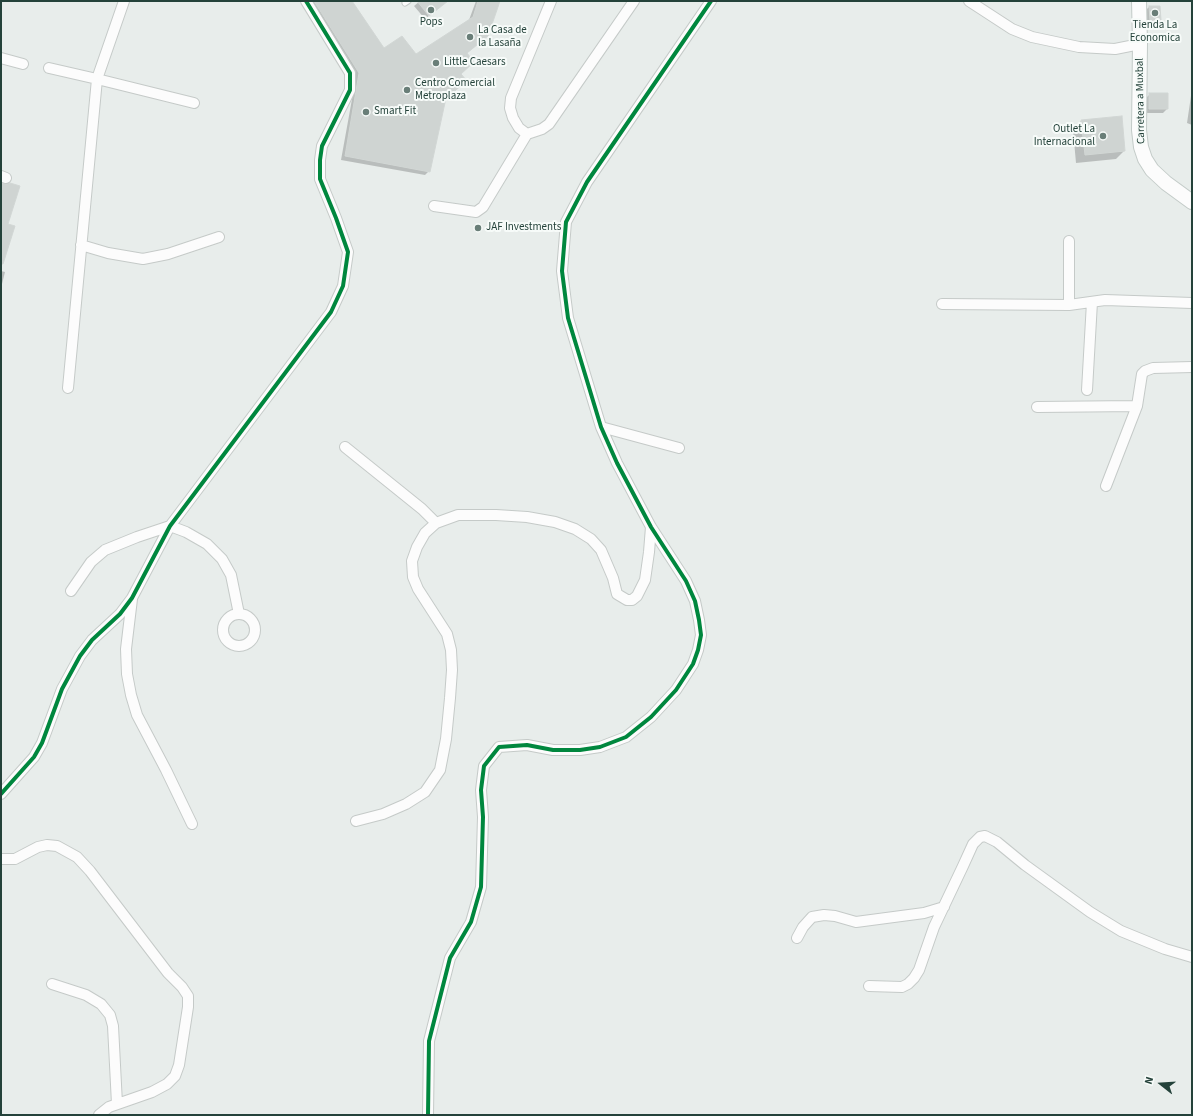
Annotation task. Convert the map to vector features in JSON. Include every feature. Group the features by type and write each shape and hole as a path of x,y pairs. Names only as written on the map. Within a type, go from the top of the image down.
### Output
{"main road":[{"name":"Carretera a Muxbal","path":"1139,1 1139,130 1141,147 1145,160 1152,170 1166,183 1192,202"}],"street":[{"path":"68,388 97,79 124,1"},
{"path":"1,794 34,757 42,744 62,688 80,656 92,640 120,614 132,598 170,526 331,312 343,286 348,252 320,179 320,160 322,146 350,90 350,73 306,1"},
{"path":"527,134 519,128 513,118 510,108 511,98 551,1"},
{"path":"434,206 476,212 482,207 527,134 542,129 549,124 634,1"},
{"path":"428,1115 429,1041 450,958 471,922 481,887 484,817 481,790 484,766 499,746 527,744 553,750 580,750 600,747 626,737 651,716 676,690 694,664 698,650 701,635 695,601 686,581 651,527 617,463 601,427 568,318 562,271 566,222 587,182 710,1"},
{"path":"969,1 1012,30 1032,37 1079,47 1115,49 1140,44"},
{"path":"1,58 23,64"},
{"path":"49,68 194,103"},
{"path":"81,245 108,253 143,259 168,254 219,237"},
{"path":"1069,241 1069,305"},
{"path":"942,304 1069,305 1105,300 1192,303"},
{"path":"1088,390 1092,302"},
{"path":"1106,486 1137,406 1141,376 1144,371 1153,368 1192,367"},
{"path":"1037,407 1137,406"},
{"path":"601,427 679,448"},
{"path":"345,447 422,509 436,523"},
{"path":"356,822 383,814 406,804 425,792 440,770 446,739 450,698 452,670 451,650 447,634 418,590 413,577 412,561 417,547 425,533 436,523 458,515 496,515 555,522 575,529 591,539 601,550 613,578 617,594 622,598 632,600 637,596 645,580 651,527"},
{"path":"71,590 91,562 105,550 170,526 186,532 207,544 222,559 231,575 239,614"},
{"path":"132,598 126,649 127,674 131,695 137,715 192,824"},
{"path":"869,986 902,987 908,984 919,970 934,927 973,844 980,837 985,836 997,842 1025,865 1090,912 1121,931 1165,949 1192,957"},
{"path":"1,859 15,859 38,847 47,845 57,846 77,857 90,871 168,973 182,987 188,996 188,1007 180,1065 175,1076 167,1084 152,1092 109,1107 99,1115"},
{"path":"797,938 803,927 812,917 824,914 856,922 924,913 944,906"},
{"path":"52,984 86,995 101,1004 110,1014 113,1026 117,1104"}],"building":[{"name":"Centro Comercial Metroplaza","path":"314,1 352,1 384,48 402,36 416,54 473,17 478,1 500,1 488,36 467,53 474,62 461,74 467,81 446,98 430,172 345,156 359,73"},
{"name":"Pops","path":"417,1 448,1 429,16"},
{"name":"Tienda La Economica","path":"1149,6 1160,6 1161,20 1150,20"},
{"path":"1149,93 1168,93 1168,109 1149,109"},
{"name":"Outlet La Internacional","path":"1122,116 1125,151 1085,155 1081,120"},
{"path":"1,183 10,183 20,186 8,224 15,226 3,264 1,264"}],"cycle path":[{"path":"1,794 34,757 42,743 62,689 80,656 92,640 120,614 132,598 170,526 331,312 343,286 348,252 320,179 320,160 322,146 350,90 350,73 306,1"},
{"path":"428,1115 429,1041 450,958 471,922 481,887 483,817 481,790 484,766 499,747 527,745 553,750 580,750 600,747 626,737 651,717 676,690 693,664 698,650 701,635 695,601 686,581 651,527 617,463 601,427 568,318 562,271 566,222 587,182 711,1"}],"place":[{"name":"Pops","path":"431,10"},
{"name":"Tienda La Economica","path":"1155,13"},
{"name":"La Casa de la Lasaña","path":"470,37"},
{"name":"Little Caesars","path":"436,63"},
{"name":"Centro Comercial Metroplaza","path":"407,90"},
{"name":"Smart Fit","path":"366,112"},
{"name":"Outlet La Internacional","path":"1103,136"},
{"name":"JAF Investments","path":"478,228"}]}
